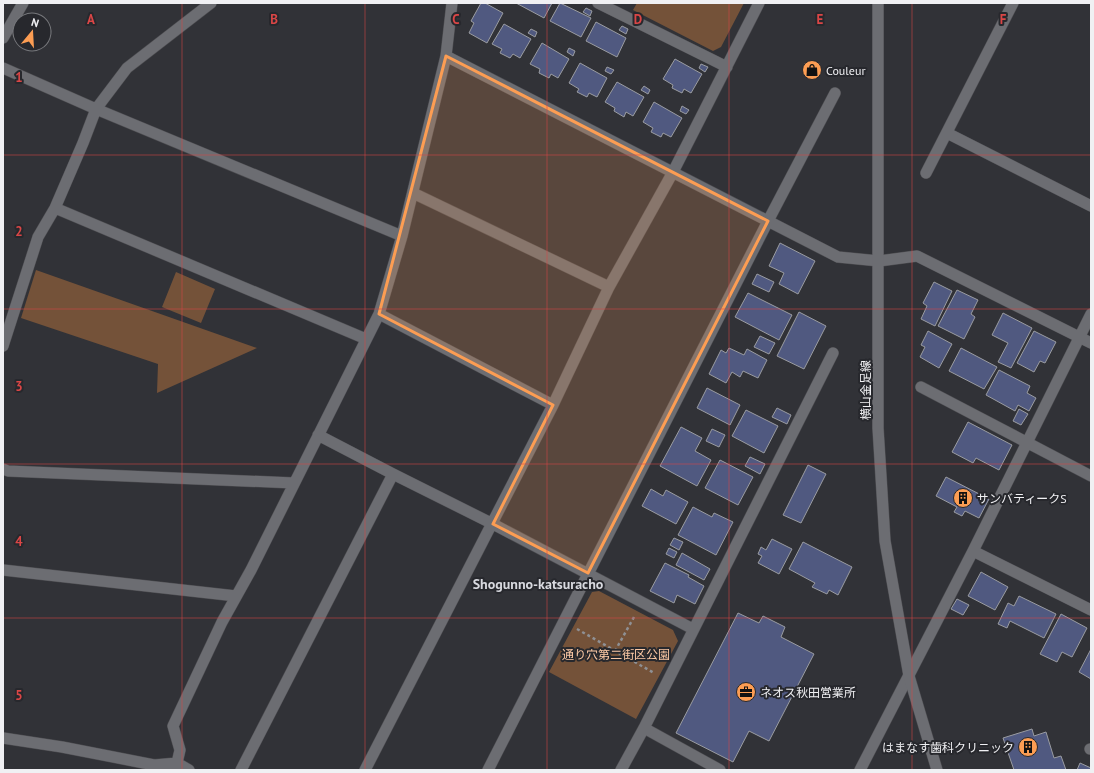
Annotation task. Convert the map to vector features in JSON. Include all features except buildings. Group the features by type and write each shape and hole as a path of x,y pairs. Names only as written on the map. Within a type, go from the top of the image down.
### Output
{"street":[{"path":"3,38 23,3"},
{"path":"3,346 38,237 55,208 96,109 127,68 212,3"},
{"path":"177,767 180,750 173,726 222,622 251,570 379,314 402,236 446,56 452,3"},
{"path":"598,3 727,67"},
{"path":"365,770 493,524 553,405 609,287 673,172 759,3"},
{"name":"横山金足線","path":"878,3 878,428 885,541 909,676 937,770"},
{"path":"926,174 1013,3"},
{"path":"446,56 838,257 879,261 917,256 1091,343"},
{"path":"3,68 96,109 402,236"},
{"path":"488,770 768,221 835,93"},
{"path":"947,133 1091,206"},
{"path":"413,193 609,287"},
{"path":"55,208 366,339"},
{"path":"379,314 553,405"},
{"path":"860,770 973,551 1091,314"},
{"path":"621,770 644,728 833,353"},
{"path":"921,388 1091,476"},
{"path":"318,434 693,629"},
{"path":"3,468 8,471 294,483"},
{"path":"241,770 393,474"},
{"path":"973,551 1091,610"},
{"path":"3,570 236,596"},
{"path":"644,728 718,770"},
{"path":"3,738 62,746 154,765 177,767 189,770"}],"path":[{"path":"615,651 642,602"},
{"path":"564,622 667,681"}],"highlighted area":[{"path":"446,56 768,221 588,573 493,524 553,405 379,314"}],"green space":[{"path":"637,3 744,3 721,47 713,51 633,10"},
{"path":"36,270 257,348 157,393 158,364 21,318"},
{"path":"176,272 215,289 201,323 162,307"},
{"name":"通り穴第二街区公園","path":"599,591 673,630 678,641 636,719 549,672 592,592"}],"place":[{"name":"Couleur","path":"812,70"},
{"name":"サンバティークS","path":"963,498"},
{"name":"ネオス秋田営業所","path":"746,692"},
{"name":"はまなす歯科クリニック","path":"1028,747"}],"district":[{"name":"Shogunno-katsuracho","path":"538,584"}]}
